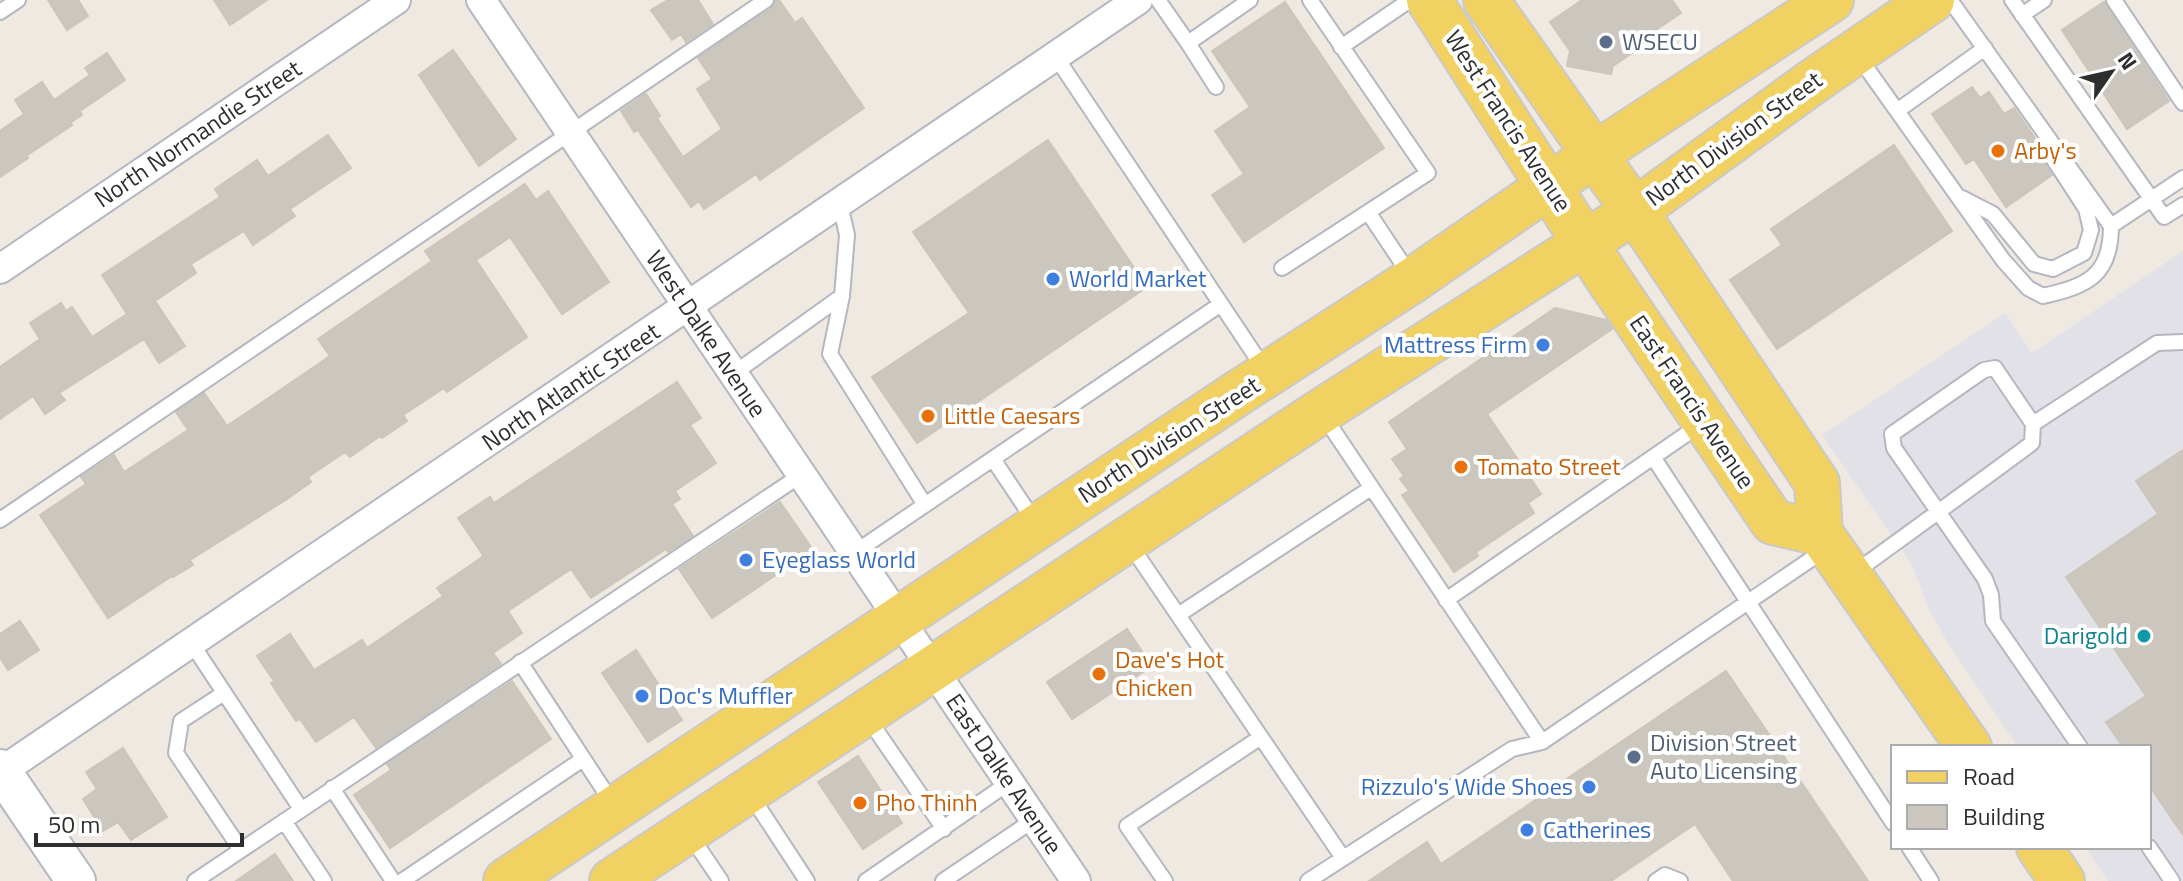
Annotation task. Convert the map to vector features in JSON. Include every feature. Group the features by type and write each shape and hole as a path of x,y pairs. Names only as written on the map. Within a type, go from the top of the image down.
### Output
{"main road":[{"name":"West Francis Avenue","path":"1429,0 1586,242"},
{"name":"West Francis Avenue","path":"1486,0 1635,211"},
{"name":"North Division Street","path":"506,881 1831,0"},
{"name":"North Division Street","path":"612,881 1126,539 1635,211 1932,0"},
{"path":"1635,211 1817,483 1833,552 1968,745"},
{"name":"East Francis Avenue","path":"1586,242 1773,522 1833,552"}],"street":[{"name":"North Normandie Street","path":"0,269 396,0"},
{"name":"West Dalke Avenue","path":"481,0 932,668"},
{"name":"North Atlantic Street","path":"1,770 192,644 1138,0"},
{"name":"East Dalke Avenue","path":"932,668 1076,881"},
{"path":"1,770 76,881"}],"lane":[{"path":"0,12 18,0"},
{"path":"0,520 766,0"},
{"path":"1158,0 1216,87"},
{"path":"1188,43 1250,0"},
{"path":"1282,268 1428,173 1310,0"},
{"path":"1341,47 1410,0"},
{"path":"1856,52 2003,260 2028,288 2043,296 2067,291 2097,275 2111,250 2111,226 1950,0"},
{"path":"2012,0 2164,217 2183,205"},
{"path":"2022,15 2044,0"},
{"path":"2114,0 2183,103"},
{"path":"1897,111 1985,48"},
{"path":"1056,57 1268,375"},
{"path":"1958,196 1993,214 2034,264 2053,269 2084,253 2091,230 2086,209 2039,137 2024,101"},
{"path":"2111,226 2183,178"},
{"path":"840,204 847,235 842,296 830,354 925,505"},
{"path":"1368,212 1413,280"},
{"path":"733,374 842,296"},
{"path":"854,553 1221,304"},
{"path":"2033,424 2157,343 2183,342"},
{"path":"1308,881 1512,749 1542,742 1749,601 1833,552 1938,512 2032,443 2033,424 1995,368 1984,370 1892,434 1894,448 1938,512 1985,579 1991,595 1993,621 2079,745"},
{"path":"1320,412 1542,742"},
{"path":"1446,600 1705,421"},
{"path":"1653,457 1891,820"},
{"path":"993,459 1038,527"},
{"path":"195,881 801,475"},
{"path":"1178,615 1371,488"},
{"path":"1126,539 1343,858"},
{"path":"192,644 301,809"},
{"path":"520,662 616,807"},
{"path":"224,693 181,721 176,753 241,850"},
{"path":"864,713 944,829"},
{"path":"1165,881 1127,826 1261,737"},
{"path":"402,881 583,759"},
{"path":"866,881 1010,782"},
{"path":"332,788 393,881"},
{"path":"748,790 807,881"},
{"path":"943,881 1035,819"},
{"path":"284,821 324,881"},
{"path":"687,831 721,881"},
{"path":"1910,849 1931,881"},
{"path":"2150,849 2172,881"},
{"path":"1656,881 1665,875 1680,881"}],"shaded area":[{"path":"2183,251 2183,881 2108,881 2086,849 2151,849 2151,745 2017,745 1949,645 1930,611 1912,565 1822,435 2005,313 2032,353"}],"building":[{"path":"48,0 78,0 88,16 67,30"},
{"path":"214,0 267,0 230,25"},
{"path":"668,0 698,0 713,24 686,42 681,34 672,40 651,10"},
{"path":"776,0 795,23 802,18 864,108 760,180 756,174 704,209 699,201 691,207 638,130 634,132 621,111 646,94 660,116 657,118 683,157 722,129 697,89 712,79 698,58 772,8"},
{"name":"WSECU","path":"1582,0 1672,0 1681,13 1657,29 1660,34 1613,66 1611,74 1567,66 1570,51 1550,22"},
{"path":"1285,2 1384,148 1244,242 1212,195 1244,174 1215,131 1250,107 1212,51"},
{"path":"2104,2 2169,101 2127,129 2062,30"},
{"path":"453,50 516,139 479,166 419,75"},
{"path":"107,53 125,80 80,111 82,115 70,123 72,125 0,177 0,131 24,114 15,100 42,82 54,100 90,75 85,68"},
{"name":"Arby's","path":"1972,87 1980,98 1989,92 2004,114 2014,108 2037,141 2036,151 2052,175 2006,207 1974,159 1966,164 1932,114"},
{"path":"328,135 351,168 290,209 295,216 253,245 244,231 191,264 196,273 155,301 185,346 159,363 144,339 59,393 65,400 45,414 33,396 0,419 0,367 40,339 30,323 61,303 66,311 72,307 92,337 127,314 102,275 220,197 215,189 257,160 268,176"},
{"path":"1048,140 1147,287 917,443 872,377 969,313 913,232"},
{"path":"1894,145 1952,231 1777,349 1730,280 1782,245 1771,229"},
{"path":"525,184 536,200 548,191 609,282 562,314 510,237 476,260 527,337 447,392 444,388 403,415 407,421 382,438 380,436 350,457 345,452 308,477 311,482 287,499 190,560 193,565 108,618 40,515 86,484 81,477 114,455 124,472 188,430 176,412 204,393 227,426 270,397 330,356 318,339 432,261 425,251"},
{"name":"Tomato Street","path":"1555,308 1606,320 1612,329 1487,414 1541,494 1528,503 1534,513 1476,552 1478,556 1454,572 1402,495 1409,491 1400,479 1404,476 1392,459 1407,449 1389,422"},
{"path":"677,382 701,418 690,425 716,463 675,491 680,499 672,504 693,536 668,552 666,549 591,598 571,569 508,611 522,633 493,653 501,664 376,748 354,717 316,742 300,719 296,721 257,656 290,634 314,670 362,640 367,648 443,596 437,588 481,558 483,555 458,518 490,497 494,503"},
{"name":"Darigold","path":"2183,450 2183,835 2151,788 2151,745 2122,745 2106,722 2146,696 2066,577 2158,514 2136,481"},
{"name":"Eyeglass World","path":"780,502 813,550 712,618 679,569"},
{"path":"20,621 39,650 8,670 0,657 0,634"},
{"name":"Dave's Hot Chicken","path":"1127,629 1152,666 1072,719 1047,682"},
{"name":"Doc's Muffler","path":"636,650 682,720 648,742 602,673"},
{"path":"1726,671 1868,881 1733,881 1695,824 1611,881 1369,881 1427,842 1441,864"},
{"path":"512,681 551,739 390,848 354,795 391,770 387,764"},
{"path":"123,748 167,817 131,840 118,822 103,831 83,799 97,789 86,772"},
{"name":"Pho Thinh","path":"858,756 902,823 863,849 818,782"},
{"path":"275,854 293,881 236,881"}],"place":[{"name":"WSECU","path":"1606,42"},
{"name":"Arby's","path":"1998,151"},
{"name":"World Market","path":"1053,279"},
{"name":"Mattress Firm","path":"1543,345"},
{"name":"Little Caesars","path":"928,416"},
{"name":"Tomato Street","path":"1461,467"},
{"name":"Eyeglass World","path":"746,560"},
{"name":"Darigold","path":"2144,636"},
{"name":"Dave's Hot Chicken","path":"1099,674"},
{"name":"Doc's Muffler","path":"642,696"},
{"name":"Division Street Auto Licensing","path":"1634,757"},
{"name":"Rizzulo's Wide Shoes","path":"1589,787"},
{"name":"Pho Thinh","path":"860,803"},
{"name":"Catherines","path":"1527,830"}]}
